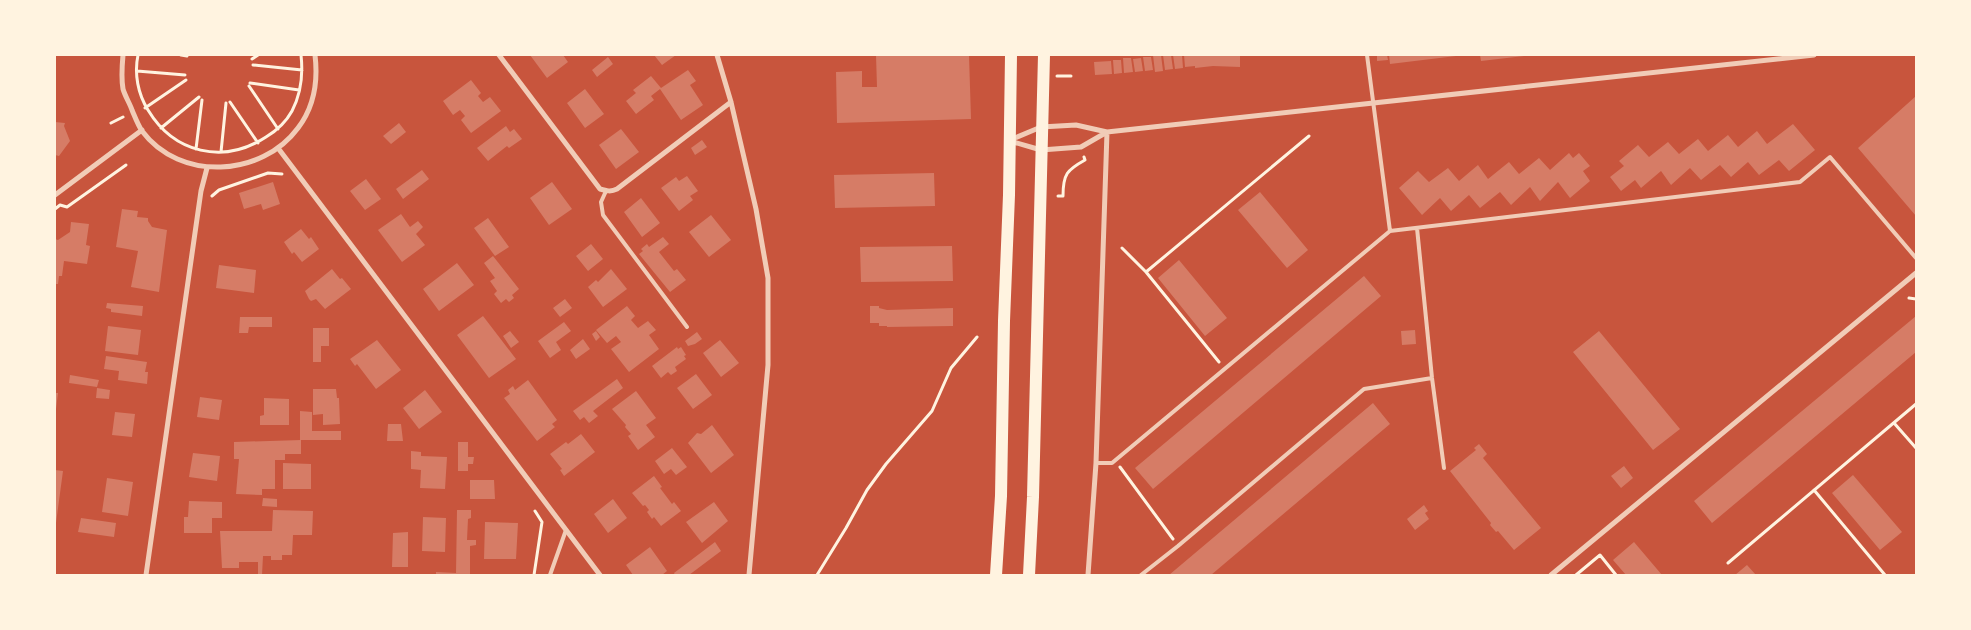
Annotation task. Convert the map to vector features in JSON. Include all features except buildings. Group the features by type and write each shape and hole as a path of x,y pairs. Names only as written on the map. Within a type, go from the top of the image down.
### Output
{"main road":[{"path":"996,575 1001,496 1004,321 1009,195 1010,55"},
{"path":"1029,575 1033,497 1044,55"}],"street":[{"path":"123,55 123,90 142,130 154,144 171,156 189,164 206,168 244,163 262,157 278,148 299,127 308,110 314,92 316,68 314,55"},
{"path":"499,55 600,189 606,191 617,189 731,102"},
{"path":"718,55 756,209 768,278 768,365 750,575"},
{"path":"1009,141 1041,127 1076,125 1107,132 1814,55"},
{"path":"55,195 142,130"},
{"path":"1009,141 1041,150 1081,147 1107,132"},
{"path":"1088,575 1096,463 1107,132"},
{"path":"278,148 600,575"},
{"path":"146,575 206,168"},
{"path":"1551,575 1916,273"}],"lane":[{"path":"1367,55 1390,231"},
{"path":"1096,463 1112,463 1115,461 1390,231 1800,182 1830,157 1916,258"},
{"path":"606,191 601,202 603,215 687,327"},
{"path":"1417,228 1432,378 1444,468"},
{"path":"1141,575 1364,389 1432,378"},
{"path":"550,575 566,530"}],"path":[{"path":"138,55 137,71 140,94 161,128 179,142 196,149 226,153 258,143 278,130 292,111 299,90 302,70 301,55"},
{"path":"181,55 187,56"},
{"path":"252,59 258,55"},
{"path":"253,65 302,70"},
{"path":"137,71 186,78 147,107"},
{"path":"1053,77 1071,76"},
{"path":"278,130 250,84 299,90"},
{"path":"161,128 200,99 196,149"},
{"path":"221,152 228,103 258,143"},
{"path":"111,123 119,119"},
{"path":"1146,272 1309,136"},
{"path":"1058,196 1063,196 1063,184 1069,170 1086,160 1083,154"},
{"path":"55,209 60,205 67,207 126,165"},
{"path":"212,194 268,173 281,173 287,179"},
{"path":"1122,248 1146,272 1225,369"},
{"path":"1909,298 1916,299"},
{"path":"817,575 846,528 866,490 932,411 951,368 977,337"},
{"path":"1728,563 1916,404"},
{"path":"1894,423 1916,448"},
{"path":"1115,461 1178,546"},
{"path":"1814,490 1885,575"},
{"path":"534,509 542,522 534,575"},
{"path":"1576,575 1600,555 1616,575"}]}
